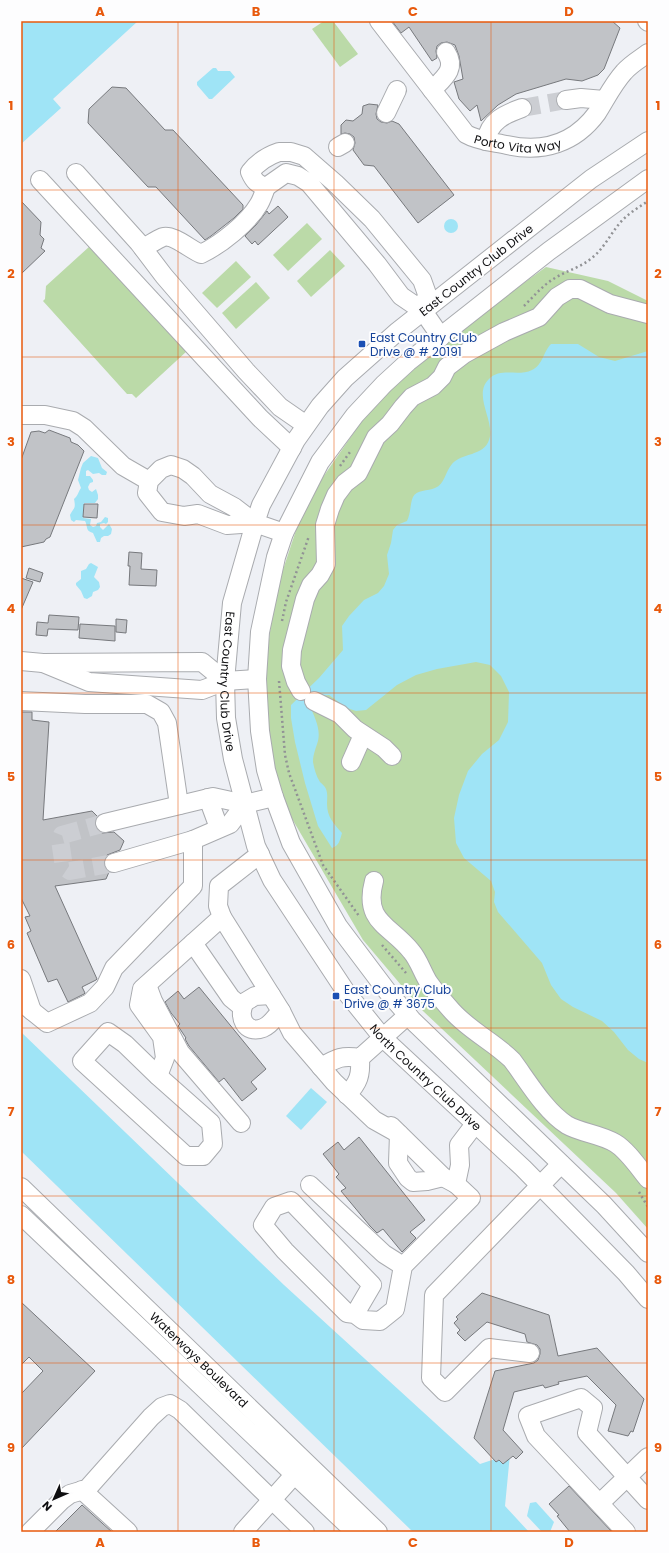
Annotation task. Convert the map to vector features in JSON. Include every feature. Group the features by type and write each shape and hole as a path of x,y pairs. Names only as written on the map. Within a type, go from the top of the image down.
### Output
{"street":[{"name":"Porto Vita Way","path":"379,21 466,134 474,138 519,148 540,148 558,143 583,128 596,113 624,72 648,53"},
{"path":"432,90 444,78 451,68 451,60 446,52"},
{"path":"386,113 397,90"},
{"path":"566,100 581,98 604,100"},
{"path":"486,141 490,127 500,118 522,108"},
{"name":"East Country Club Drive","path":"244,801 233,759 226,718 225,681 232,602 261,505 306,425 320,406 345,378 398,331 591,179 648,141"},
{"path":"266,187 258,184 253,179 250,172 267,156 279,152 292,152 304,156 372,219 422,280 427,294 423,311"},
{"path":"284,152 286,173"},
{"path":"76,172 246,371 280,406 306,425"},
{"path":"142,248 164,237 175,239 191,250 201,254 213,249 245,221 259,204 266,187 286,173 298,176 309,183 377,264 401,296 423,311 441,337"},
{"name":"East Country Club Drive","path":"274,798 266,770 260,731 257,679 261,624 276,557 284,533 320,462 355,415 408,362 549,251 648,179"},
{"path":"40,180 260,418 292,448"},
{"path":"345,226 362,209"},
{"path":"392,756 384,748 363,735 340,714 307,696 296,682 291,666 292,650 305,599 311,585 320,575 326,564 325,525 336,495 345,483 358,473 376,437 390,424 412,396 433,386 442,377 447,367 464,354 504,332 539,316 557,297 570,288 580,289 610,304 648,314"},
{"path":"21,415 45,415 73,421 84,428 123,466 149,481"},
{"path":"255,522 226,525 198,514 184,516 162,512 147,493 149,481 161,469 171,465 183,469 193,476 210,494 234,507 255,522 284,533"},
{"path":"21,662 202,662 225,681"},
{"path":"43,663 89,682 202,690 225,681 257,679"},
{"path":"21,701 86,704 147,704 161,712 167,723 179,805"},
{"path":"351,762 363,735"},
{"path":"105,823 213,797 244,801 274,798 291,843 338,926 387,991 408,1015 604,1206 648,1253"},
{"path":"208,798 219,828"},
{"path":"114,863 193,840 230,824 244,801"},
{"name":"North Country Club Drive","path":"244,801 256,846 272,880 346,992 383,1038 539,1186 626,1273 648,1299"},
{"path":"21,979 26,1006 47,1023 90,1003 105,987 114,968 194,886 193,840"},
{"path":"260,854 219,886 218,906 222,917 281,1011 299,1026 326,1064 374,1120 399,1134 470,1198 402,1266 395,1309 380,1321 363,1320 355,1314 346,1313 285,1251 263,1225 274,1207 291,1201 372,1285 355,1314"},
{"path":"374,881 370,894 372,906 377,919 411,951 429,982 453,1012 472,1030 505,1053 512,1060 544,1104 567,1125 615,1143 624,1150 643,1184"},
{"path":"158,1076 165,1058 162,1037 139,1005 142,989 222,917"},
{"path":"193,943 231,998 242,1007"},
{"path":"147,985 153,1001 180,1052 241,1123"},
{"path":"271,995 250,998 242,1007 241,1012 244,1022 248,1026 257,1029 267,1026 281,1011"},
{"path":"326,1064 346,1056 360,1058 408,1015"},
{"path":"108,1032 126,1044 158,1076 211,1123 213,1144 203,1156 186,1156 82,1061 108,1032"},
{"path":"350,1091 361,1072 360,1058"},
{"path":"449,1180 460,1165 459,1145 475,1124"},
{"path":"399,1134 398,1162 408,1178 413,1182 449,1180"},
{"path":"530,1353 489,1348 445,1392 431,1378 434,1294 561,1164"},
{"path":"310,1185 384,1254 402,1266"},
{"name":"Waterways Boulevard","path":"21,1187 300,1468 355,1532"},
{"name":"Waterways Boulevard","path":"21,1215 300,1468 378,1532"},
{"path":"626,1532 536,1436 528,1416 581,1398 593,1408 587,1433 648,1500"},
{"path":"34,1530 62,1500 70,1494 87,1489 151,1417 162,1407 170,1404 180,1410 305,1532"},
{"path":"600,1503 648,1457"},
{"path":"243,1532 300,1468"},
{"path":"82,1490 128,1532"}],"path":[{"path":"523,307 544,285 567,271 582,265 593,257 605,245 619,224 628,214 648,201"},
{"path":"337,471 350,452"},
{"path":"282,622 286,602 312,530"},
{"path":"278,676 285,755 289,773 323,865 360,919"},
{"path":"379,943 409,977"},
{"path":"643,1184 648,1207"}],"green space":[{"path":"324,21 333,21 358,54 340,67 312,29"},
{"path":"307,223 322,239 288,271 273,255"},
{"path":"90,246 187,351 136,398 132,394 127,394 43,301 45,299 46,286"},
{"path":"330,250 345,266 311,297 297,281"},
{"path":"236,261 251,277 217,308 202,293"},
{"path":"546,267 608,281 648,301 648,1229 616,1193 423,1011 363,940 291,817 273,766 263,693 274,597 305,503 373,405 465,325"},
{"path":"256,282 270,298 236,329 222,313"}],"water":[{"path":"21,21 138,21 53,99 61,108 21,144"},
{"path":"213,68 216,68 218,71 230,71 235,77 212,99 209,99 197,85 197,82"},
{"path":"448,219 454,219 458,223 458,229 454,233 448,233 444,229 444,223"},
{"path":"551,344 578,344 599,357 615,361 648,351 648,1063 639,1059 628,1050 614,1032 602,1021 573,1007 561,999 551,985 542,963 498,912 494,902 495,892 491,881 464,858 456,843 454,818 459,795 468,771 482,754 499,740 508,722 509,692 501,676 490,665 476,662 437,669 416,675 397,685 366,710 356,711 347,708 329,695 320,696 310,705 319,732 313,759 316,775 327,791 328,813 342,833 338,844 332,848 318,826 305,783 291,718 291,705 319,678 343,650 342,626 349,616 364,600 378,593 384,586 389,574 387,555 393,530 397,525 407,521 412,499 417,493 435,488 441,484 450,467 456,460 482,449 489,440 490,425 483,401 484,385 494,375 527,372 536,368"},
{"path":"91,456 98,458 102,468 107,472 106,475 102,475 99,473 93,474 88,470 86,471 86,476 90,476 93,480 88,487 89,490 92,492 96,489 98,499 95,503 84,503 83,518 91,519 90,525 93,527 96,526 97,523 101,522 105,517 108,518 108,522 106,524 100,524 100,527 103,530 109,524 112,529 111,534 101,538 100,542 97,542 93,533 88,530 85,521 76,520 74,522 71,520 70,515 75,506 74,499 81,488 78,480 81,468 83,463"},
{"path":"91,563 98,567 94,577 99,582 100,587 87,599 84,598 76,583 81,579 81,571 86,569"},
{"path":"21,1032 284,1285 480,1464 510,1454 505,1506 529,1532 413,1532 21,1151"},
{"path":"311,1088 327,1102 301,1130 286,1116"},
{"path":"536,1502 554,1522 550,1532 542,1532 527,1516 530,1503"}],"building":[{"path":"392,21 612,21 620,28 604,69 598,75 582,81 566,79 516,94 498,105 481,121 477,105 470,111 459,99 454,82 463,79 459,56 455,45 447,42 441,43 437,46 437,58 432,61 409,27 401,33"},
{"path":"112,87 126,88 165,130 173,130 243,205 243,209 234,218 205,240 156,187 148,187 88,123 89,109"},
{"path":"369,104 378,105 376,114 377,119 381,122 387,123 392,121 399,124 454,195 418,223 374,166 364,165 353,150 355,143 354,137 350,134 341,134 341,125 346,120 353,121 362,114 363,106"},
{"path":"21,201 41,222 40,235 44,239 41,248 45,251 21,274"},
{"path":"278,206 288,217 258,245 255,241 252,244 245,236 267,211 269,214"},
{"path":"49,430 70,438 71,442 78,445 84,451 50,537 44,542 21,547 21,460 31,432 39,431 45,433"},
{"path":"84,504 98,504 97,518 83,517"},
{"path":"129,552 142,553 141,569 157,570 156,586 129,585"},
{"path":"29,568 43,573 40,582 26,578"},
{"path":"21,578 33,582 21,610"},
{"path":"49,615 79,617 78,630 48,629 47,636 36,635 37,622 48,623"},
{"path":"116,619 127,620 126,633 116,632"},
{"path":"80,624 115,626 115,641 79,638"},
{"path":"21,712 32,712 32,720 49,722 43,820 92,811 97,816 95,825 98,830 102,833 114,832 124,841 120,850 107,855 104,860 104,866 109,872 106,879 55,886 97,979 82,987 85,993 84,994 68,1002 57,979 48,982 27,933 31,931 25,917 30,916 21,898"},
{"path":"199,987 266,1069 251,1082 257,1089 242,1101 224,1078 219,1082 189,1046 185,1039 186,1038 178,1026 180,1024 171,1013 165,1002 178,991 184,999"},
{"path":"359,1137 425,1220 410,1232 416,1238 402,1252 383,1229 377,1233 370,1226 341,1191 346,1188 336,1177 339,1174 323,1154 338,1142 344,1150"},
{"path":"482,1293 549,1315 558,1356 597,1348 644,1399 633,1432 631,1431 628,1436 608,1431 616,1405 587,1376 558,1382 559,1384 545,1388 543,1385 514,1392 503,1430 523,1452 516,1459 513,1456 503,1464 499,1460 496,1462 474,1438 495,1371 534,1363 538,1360 540,1349 537,1345 527,1342 525,1334 487,1322 465,1341 457,1333 460,1330 454,1323 458,1319 456,1317"},
{"path":"21,1302 95,1371 21,1449 21,1394 43,1371 29,1357 21,1365"},
{"path":"569,1486 612,1532 570,1532 557,1516 559,1515 549,1504"},
{"path":"82,1505 112,1532 55,1532"}],"tunnel":[{"path":"522,108 566,100"},
{"path":"105,823 62,835 60,840 64,867 70,871 114,863"}],"place":[{"name":"East Country Club Drive @ # 20191","path":"362,344"},
{"name":"East Country Club Drive @ # 3675","path":"336,996"}]}
